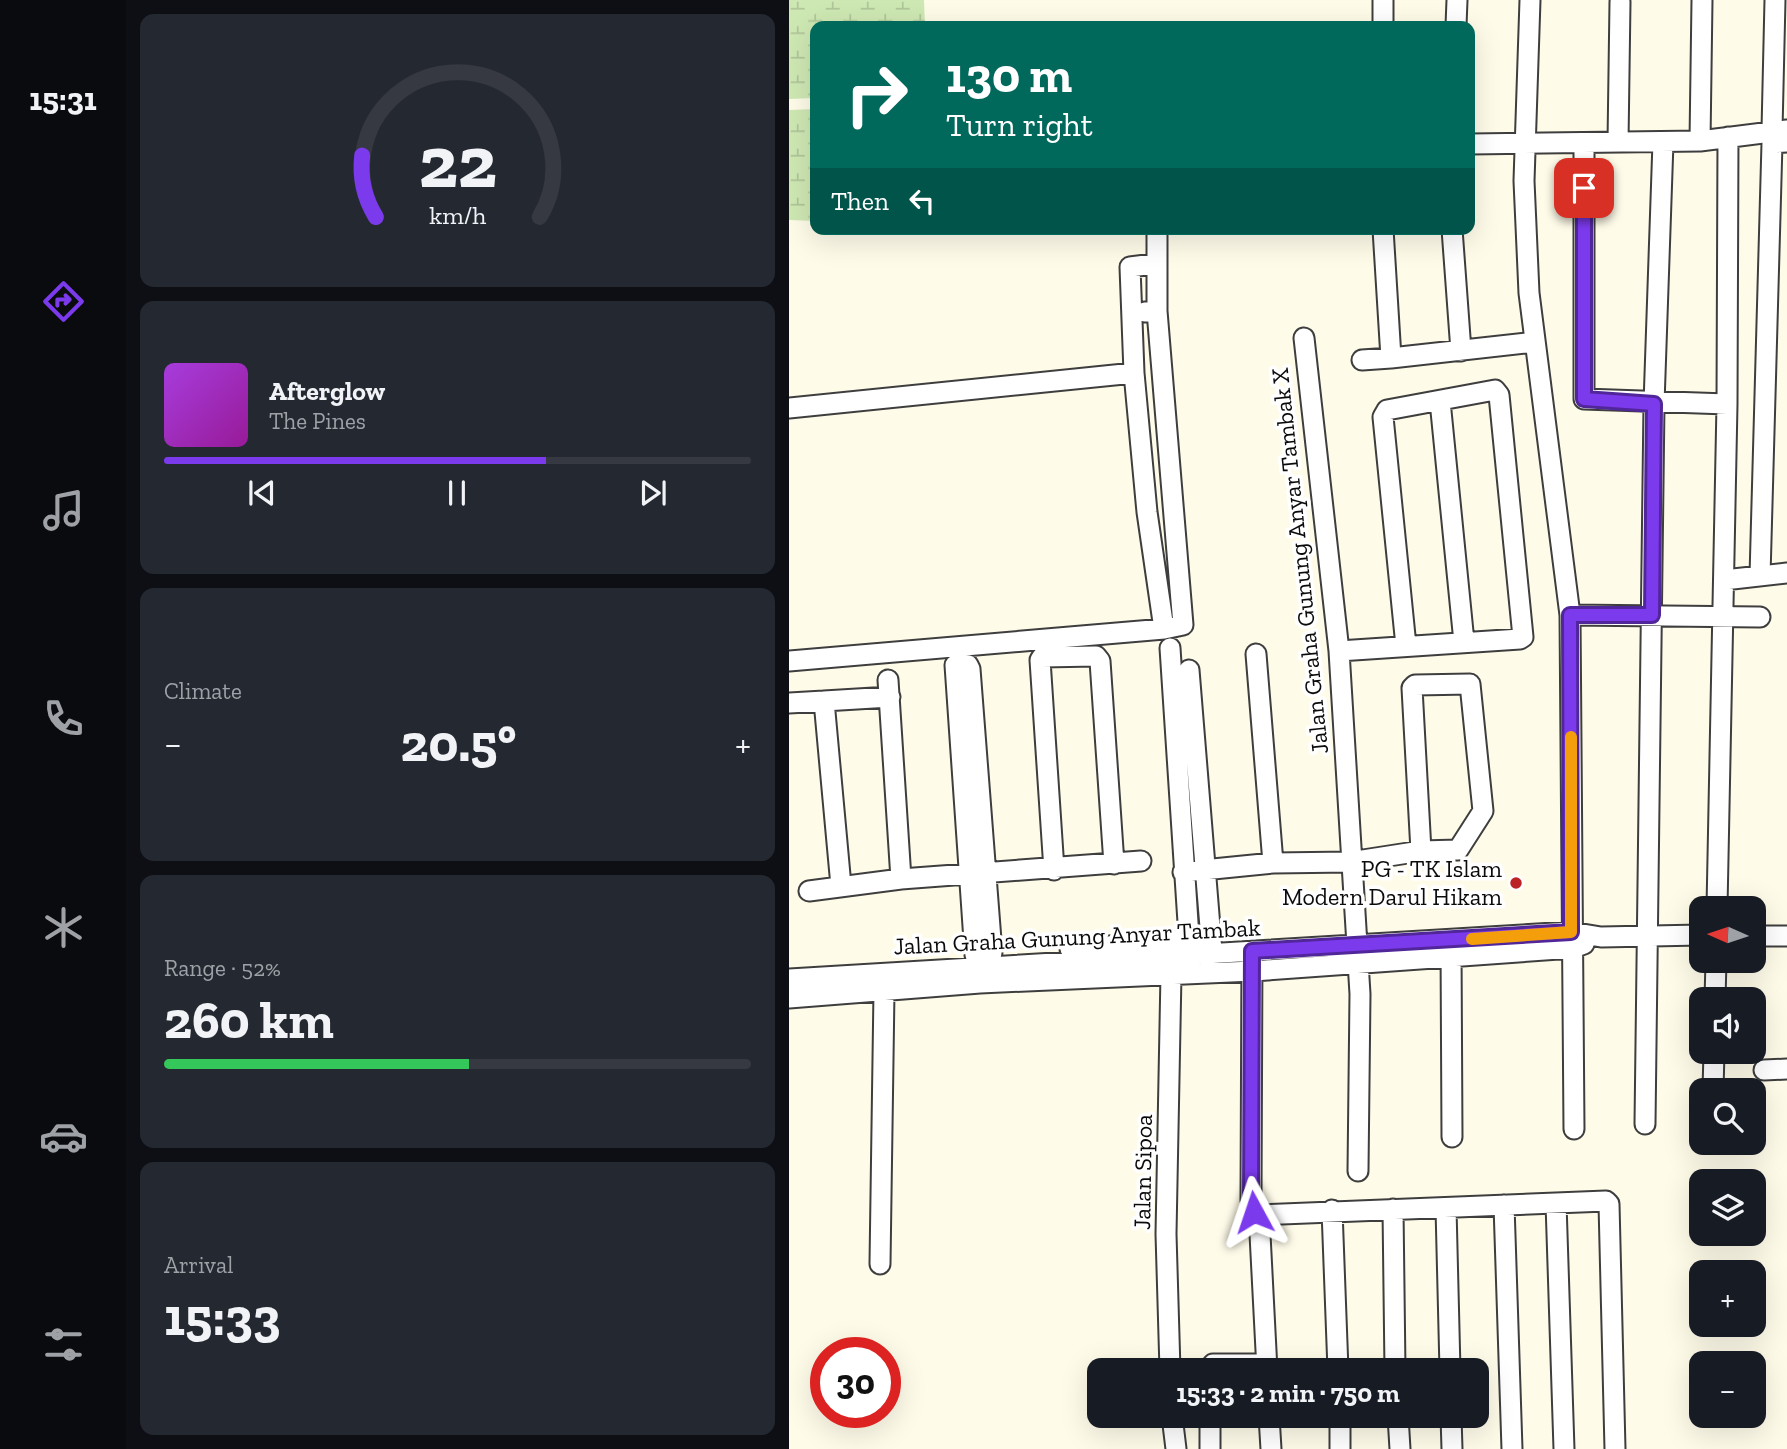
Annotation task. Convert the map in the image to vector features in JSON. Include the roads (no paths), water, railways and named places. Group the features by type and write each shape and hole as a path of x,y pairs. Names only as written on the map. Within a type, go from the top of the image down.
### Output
{"street":[{"path":"1383,0 1383,21"},
{"path":"1456,21 1457,0"},
{"path":"1530,0 1526,144 1528,281 1570,615 1574,1129"},
{"path":"1700,141 1702,0"},
{"path":"1775,0 1782,134"},
{"path":"1618,142 1620,2"},
{"path":"1475,144 1700,141 1782,134"},
{"path":"1760,576 1772,143 1782,134"},
{"path":"1717,896 1727,404 1728,137"},
{"path":"1645,1124 1654,404 1660,293 1663,142"},
{"path":"1584,144 1583,395 1587,402 1727,404"},
{"path":"789,661 1164,629 1183,625 1143,312 1130,267 1144,264 1155,235"},
{"path":"1383,235 1391,358"},
{"path":"1452,235 1461,351"},
{"path":"1143,312 1134,373 1147,512 1164,629"},
{"name":"Jalan Graha Gunung Anyar Tambak X","path":"1304,338 1339,651 1350,862 1358,953 1358,1171"},
{"path":"1362,360 1535,342"},
{"path":"789,408 1134,373"},
{"path":"1339,651 1521,639 1525,633 1499,395 1495,390 1387,411 1383,417 1406,646"},
{"path":"1440,401 1465,642"},
{"path":"1724,580 1787,573"},
{"path":"1570,615 1760,617"},
{"path":"1170,648 1190,806 1195,872 1190,956"},
{"path":"1256,654 1273,863"},
{"path":"1054,870 1040,660 1042,657 1096,656 1100,661 1114,864"},
{"path":"954,668 978,875 983,954"},
{"path":"1189,670 1190,806"},
{"path":"1195,872 1273,863 1350,862 1458,850 1483,811 1473,687 1470,684 1415,685 1412,688 1421,852"},
{"path":"789,703 824,701 889,688 901,879"},
{"path":"824,701 841,886"},
{"path":"808,891 901,879 1054,870 1141,861"},
{"path":"935,969 983,954 1213,955 1195,872"},
{"name":"Jalan Graha Gunung Anyar Tambak","path":"789,978 1252,951 1358,953 1648,934 1689,935"},
{"path":"1766,936 1787,936"},
{"path":"1451,949 1452,1137"},
{"path":"1252,951 1251,1200 1254,1212 1259,1215 1602,1200 1609,1204 1615,1449"},
{"name":"Jalan Graha Gunung Anyar Tambak","path":"1213,955 1253,971 1358,953"},
{"name":"Jalan Graha Gunung Anyar Tambak","path":"789,998 1171,974 1190,956"},
{"name":"Jalan Sipoa","path":"1170,1358 1166,1234 1171,974"},
{"path":"880,1264 884,991"},
{"path":"1764,1070 1787,1069"},
{"path":"1556,1203 1564,1449"},
{"path":"1504,1205 1512,1449"},
{"path":"1446,1208 1450,1358"},
{"path":"1393,1209 1395,1358"},
{"path":"1332,1210 1338,1358"},
{"path":"1259,1215 1267,1358"},
{"path":"1173,1428 1176,1449"},
{"path":"1210,1428 1210,1449"},
{"path":"1270,1428 1271,1449"},
{"path":"1340,1428 1340,1449"},
{"path":"1399,1428 1400,1449"},
{"path":"1451,1428 1452,1449"}],"place":[{"name":"PG - TK Islam Modern Darul Hikam","path":"1516,883"}]}
